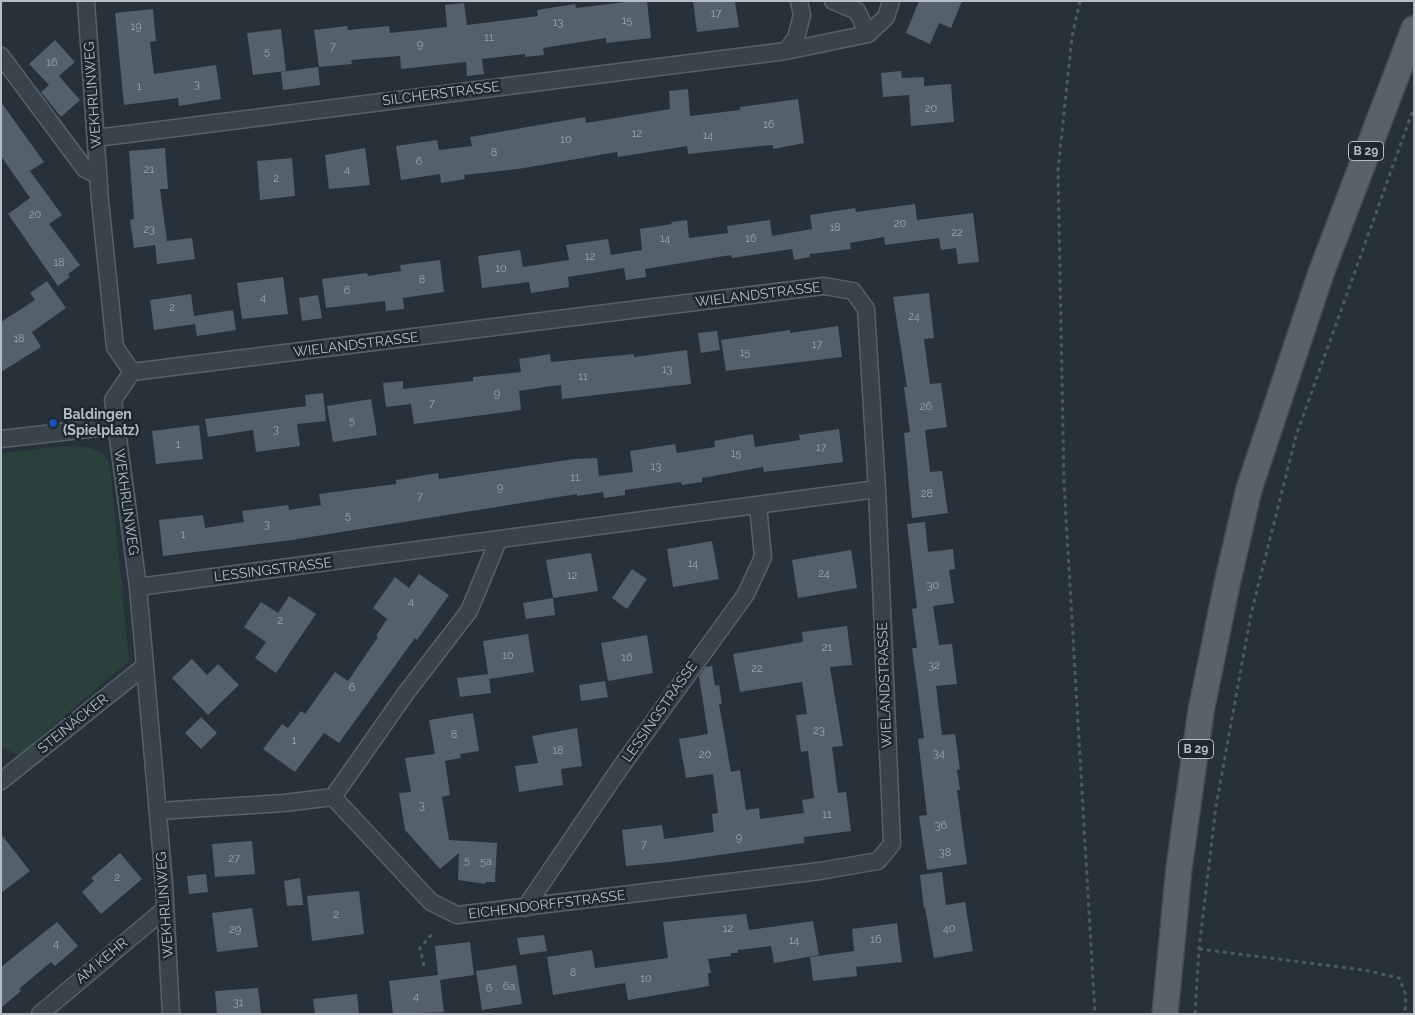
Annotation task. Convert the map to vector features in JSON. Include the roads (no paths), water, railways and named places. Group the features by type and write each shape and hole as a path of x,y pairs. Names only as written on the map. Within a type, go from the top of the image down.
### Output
{"main road":[{"name":"B 29","path":"1165,1014 1179,868 1202,711 1226,584 1249,488 1321,273 1414,29"}],"street":[{"name":"WEKHRLINWEG","path":"86,1 98,176 115,347 132,372 113,400 138,587 159,811 171,1014"},
{"path":"786,51 796,38 802,15 799,1"},
{"path":"832,1 857,11 868,34 886,17 891,1"},
{"name":"SILCHERSTRASSE","path":"96,138 786,51 868,34"},
{"path":"1,56 85,169 98,176"},
{"name":"WIELANDSTRASSE","path":"132,372 824,286 853,291 866,309 877,489 892,844 878,861 833,869"},
{"path":"1,439 115,426"},
{"name":"LESSINGSTRASSE","path":"138,587 498,541 877,489"},
{"name":"LESSINGSTRASSE","path":"525,908 620,768 746,594 763,556 758,506"},
{"path":"159,811 284,803 333,797 406,693 469,611 498,541"},
{"name":"STEINÄCKER","path":"2,778 145,666"},
{"name":"EICHENDORFFSTRASSE","path":"333,797 431,902 457,915 833,869"},
{"name":"AM KEHR","path":"40,1014 165,909"}],"place":[{"name":"Baldingen (Spielplatz)","path":"53,423"}]}
